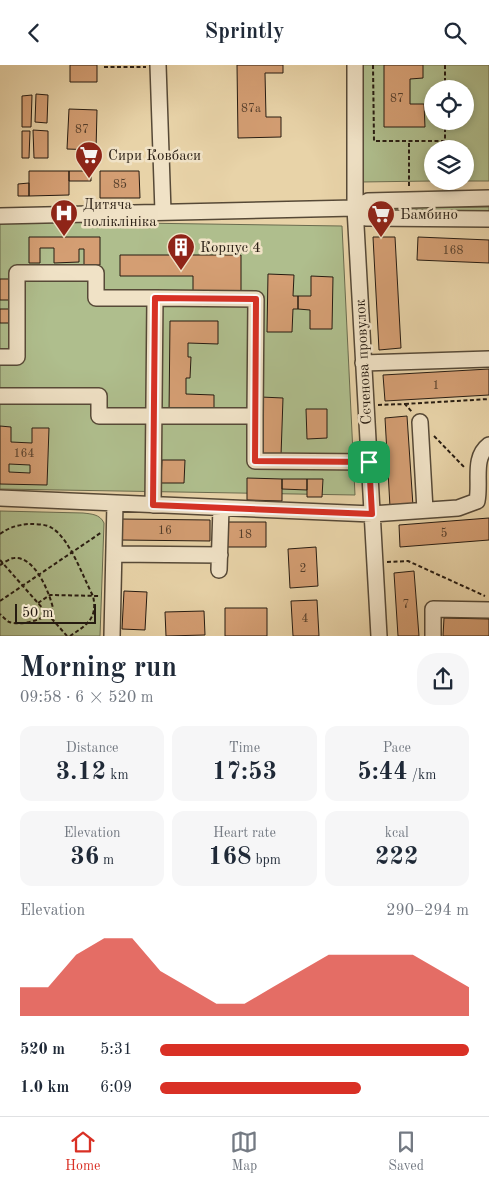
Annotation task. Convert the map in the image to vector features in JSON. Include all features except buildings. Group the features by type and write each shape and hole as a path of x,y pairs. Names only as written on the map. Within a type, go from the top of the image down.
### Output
{"street":[{"name":"Сєченова провулок","path":"355,65 355,208 379,636"},
{"path":"158,66 163,212"},
{"path":"0,216 355,208 368,201 489,199"},
{"path":"355,208 366,218 489,219"},
{"path":"0,357 17,357 17,273 96,273 96,298 256,299 255,461 369,462"},
{"path":"153,505 155,298"},
{"path":"363,363 489,359"},
{"path":"0,396 99,396 99,416 255,417"},
{"path":"420,422 425,510"},
{"path":"0,498 372,514 458,508 477,501 479,485 478,459 483,450 489,445"},
{"path":"112,636 115,503"},
{"path":"114,554 219,563 221,508"},
{"path":"433,636 433,609 489,610"}],"path":[{"path":"373,65 374,141 446,141 445,130"},
{"path":"445,65 445,80"},
{"path":"104,67 158,66"},
{"path":"408,200 409,141"},
{"path":"375,406 489,399"},
{"path":"405,404 479,485"},
{"path":"0,601 114,523"},
{"path":"0,534 10,527 19,525 39,524 52,528 63,539 71,552 93,596 95,605 90,621 69,636 48,615 0,559"},
{"path":"0,565 13,558 23,560 31,565 50,595 53,608 48,615 19,623 7,621 0,614"},
{"path":"382,562 408,561 489,598"},
{"path":"38,603 50,595 112,596"}],"green space":[{"path":"360,65 489,65 489,181 474,181 474,140 424,140 424,181 361,182"},
{"path":"489,207 489,211 365,211 365,208"},
{"path":"0,221 342,226 355,495 0,489"},
{"path":"0,511 83,513 95,515 102,520 104,523 100,636 0,636"}],"place":[{"name":"Сири Ковбаси","path":"89,179"},
{"name":"Дитяча поліклініка","path":"64,237"},
{"name":"Бамбино","path":"381,238"},
{"name":"Корпус 4","path":"181,271"}],"route":[{"path":"155,298 256,299 255,461 369,462 372,514 153,505 155,298"}]}
